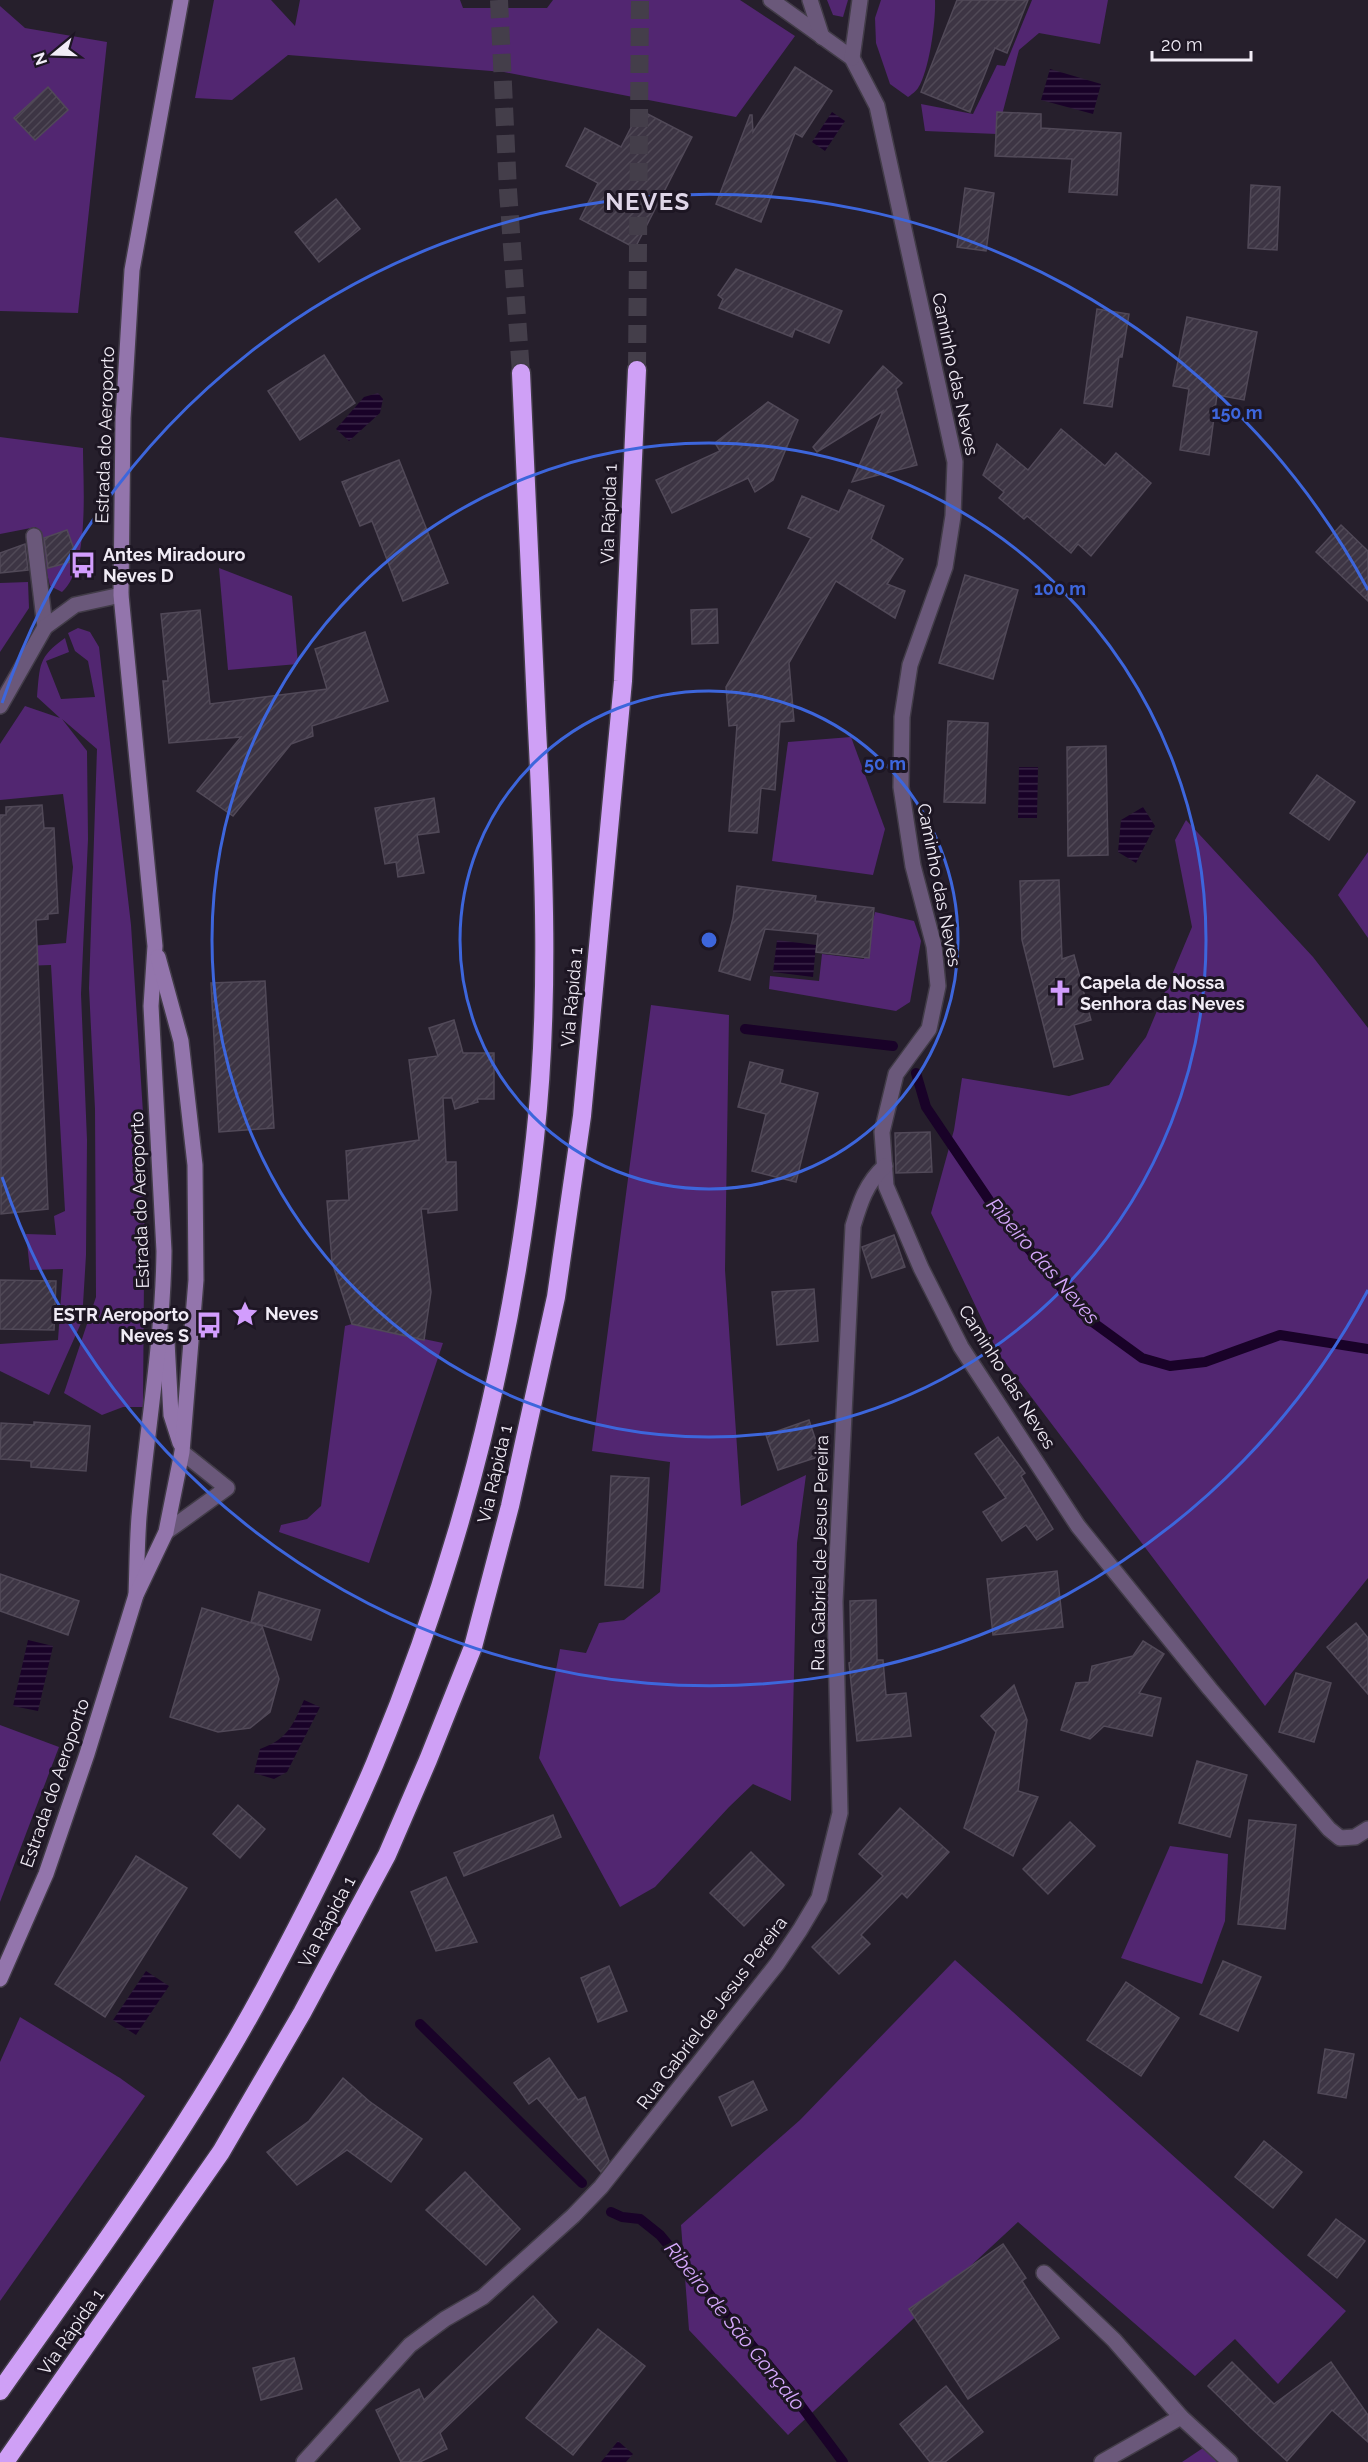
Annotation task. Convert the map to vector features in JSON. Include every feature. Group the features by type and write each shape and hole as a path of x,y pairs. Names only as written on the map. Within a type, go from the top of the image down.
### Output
{"highway":[{"name":"Via Rápida 1","path":"5,2462 221,2152 302,2013 387,1855 473,1647 510,1506 556,1297 582,1116 623,681 637,370"},
{"name":"Via Rápida 1","path":"0,2391 112,2232 185,2122 264,1989 338,1845 375,1762 441,1584 469,1487 493,1389 512,1291 535,1137 543,1010 544,868 521,373"}],"main road":[{"name":"Estrada do Aeroporto","path":"136,1595 139,1517 152,1417 164,1286 164,1251 151,1006 155,946 121,595 123,418 132,270 181,0"},
{"name":"Estrada do Aeroporto","path":"0,1979 46,1874 90,1744 136,1595 166,1532 182,1452 196,1280 195,1165 181,1041 155,946"},
{"path":"164,1286 171,1415 182,1452"}],"street":[{"name":"Caminho das Neves","path":"771,0 852,58 877,106 955,462 953,516 945,567 910,665 902,717 901,787 913,866 934,946 938,986 929,1029 896,1074 882,1132 886,1186 921,1268 961,1347 1078,1527 1329,1829 1340,1838 1355,1837 1368,1829"},
{"path":"810,0 822,37"},
{"path":"852,58 860,0"},
{"path":"34,536 45,627"},
{"path":"0,706 45,627 75,605 121,595"},
{"name":"Rua Gabriel de Jesus Pereira","path":"304,2462 410,2345 445,2319 483,2297 573,2216 601,2187 777,1964 819,1898 840,1813 836,1602 853,1226 863,1195 874,1176 885,1166"},
{"path":"166,1532 227,1488 182,1452"},
{"path":"1044,2273 1114,2340 1181,2417 1230,2462"},
{"path":"1102,2462 1181,2417"}],"shaded area":[{"path":"214,0 271,0 295,26 300,0 460,0 463,8 547,8 553,0 740,0 795,36 736,117 504,72 288,55 232,100 195,98"},
{"path":"827,0 848,0 843,17 833,15"},
{"path":"881,0 935,0 933,33 925,70 918,88 908,97 890,84 876,43 875,18"},
{"path":"1032,0 1108,0 1100,44 1039,33 1019,50 997,134 925,131 921,104 973,114 997,65 1005,66"},
{"path":"0,6 25,28 107,42 78,313 0,311"},
{"path":"1050,69 1101,84 1093,114 1041,100"},
{"path":"832,112 845,121 825,151 812,142"},
{"path":"378,393 383,399 380,413 349,441 336,429 364,397"},
{"path":"0,437 83,448 84,503 81,545 71,580 62,592 50,586 36,527 0,534"},
{"path":"219,568 292,596 298,664 228,670"},
{"path":"28,582 29,608 0,652 0,583"},
{"path":"78,628 90,632 99,647 131,925 145,1144 143,1407 123,1407 102,1415 64,1393 96,1297 95,1109 89,988 97,749 62,719 87,751 88,839 81,994 87,1140 86,1255 82,1321 49,1395 0,1371 0,1344 58,1340 63,1269 30,1270 26,1234 56,1235 54,1216 65,1211 51,965 23,966 19,947 66,943 73,867 63,794 0,800 0,744 25,706 60,718 37,697 42,663 50,651 65,638 69,652 46,661 61,699 95,697 88,661 75,651 68,633"},
{"path":"851,737 885,829 873,875 772,861 788,742"},
{"path":"1019,767 1038,767 1037,818 1018,818"},
{"path":"1143,807 1155,826 1136,863 1118,852 1121,820"},
{"path":"1186,820 1313,957 1368,1028 1368,1578 1265,1706 998,1353 931,1213 954,1130 962,1078 1069,1096 1109,1085 1146,1037 1192,927 1175,840"},
{"path":"1368,852 1368,938 1338,895"},
{"path":"875,912 914,921 921,941 910,1002 896,1011 769,989 770,976 819,981 822,954 864,959"},
{"path":"777,940 816,945 813,977 773,972"},
{"path":"651,1005 729,1015 725,1270 741,1506 806,1475 797,1543 791,1801 753,1784 655,1887 620,1907 539,1758 560,1649 586,1653 599,1623 624,1620 660,1592 670,1462 592,1451"},
{"path":"352,1324 443,1343 369,1563 279,1532 281,1525 307,1519 321,1506 345,1326"},
{"path":"28,1640 53,1646 38,1711 13,1706"},
{"path":"304,1700 320,1707 287,1772 274,1779 254,1773 260,1749 283,1736"},
{"path":"0,1725 59,1747 0,1902"},
{"path":"1170,1846 1228,1854 1225,1921 1202,1984 1121,1958"},
{"path":"955,1960 1346,2311 1278,2384 1235,2339 1195,2376 1018,2222 788,2435 689,2330 681,2225 800,2120"},
{"path":"146,1971 169,1986 136,2035 113,2020"},
{"path":"20,2017 120,2078 145,2096 0,2301 0,2062"},
{"path":"618,2441 633,2454 626,2462 601,2462"},
{"path":"1203,2448 1217,2462 1182,2462"}],"building":[{"path":"957,0 1028,0 1007,53 995,48 970,112 921,92"},
{"path":"795,67 832,91 802,137 795,133 761,222 716,204 750,115 752,115 753,132"},
{"path":"48,87 68,110 35,140 14,118"},
{"path":"640,110 692,137 635,248 580,219 598,183 566,166 585,128 621,147"},
{"path":"997,112 1041,114 1041,128 1121,133 1117,195 1069,192 1072,159 995,156"},
{"path":"1251,185 1280,187 1277,250 1248,248"},
{"path":"965,188 994,193 986,251 957,247"},
{"path":"336,199 360,229 319,262 295,232"},
{"path":"736,269 842,311 829,343 795,329 792,337 719,308 723,299 718,295"},
{"path":"1097,309 1129,314 1122,357 1119,357 1112,407 1084,403"},
{"path":"1187,317 1257,332 1244,400 1217,395 1209,455 1180,450 1189,389 1173,386"},
{"path":"324,355 355,403 300,440 268,391"},
{"path":"883,366 902,383 896,389 917,465 852,482 883,411 817,452 813,447"},
{"path":"768,402 798,420 773,480 755,492 748,478 672,513 656,480 720,451 715,443"},
{"path":"1061,429 1105,466 1116,453 1151,483 1091,556 1078,544 1071,553 1027,516 1024,519 999,498 1004,492 983,475 997,444 1028,470"},
{"path":"399,460 448,583 403,601 372,521 360,526 342,482"},
{"path":"849,490 884,506 871,539 903,559 887,584 905,591 895,618 836,581 789,663 794,721 780,722 775,790 761,788 757,833 729,831 737,725 729,726 726,687 811,538 788,528 802,496 839,512"},
{"path":"1341,525 1368,551 1368,601 1316,552"},
{"path":"67,530 78,560 48,568 44,538"},
{"path":"25,544 28,570 0,573 0,553"},
{"path":"965,575 1018,590 993,679 939,663"},
{"path":"717,609 718,643 692,644 691,610"},
{"path":"200,610 210,704 327,689 315,649 365,632 388,701 312,726 313,736 291,744 233,816 197,791 241,737 169,743 163,681 168,681 161,614"},
{"path":"948,721 988,723 985,803 944,802"},
{"path":"1106,746 1108,855 1068,856 1067,747"},
{"path":"1317,775 1355,802 1329,840 1290,813"},
{"path":"434,798 439,832 417,835 424,873 398,877 396,862 385,864 375,808"},
{"path":"42,805 44,828 54,828 58,913 48,914 48,919 36,920 48,1209 1,1214 0,815 6,815 6,807"},
{"path":"1059,880 1062,959 1074,955 1091,1020 1074,1025 1083,1059 1054,1067 1022,940 1020,881"},
{"path":"737,886 816,896 815,901 874,908 869,958 816,952 818,934 765,929 750,980 719,971 733,918"},
{"path":"265,981 274,1128 219,1132 211,983"},
{"path":"454,1020 463,1053 494,1053 494,1099 477,1099 478,1102 455,1109 452,1098 443,1098 446,1162 456,1162 457,1210 428,1213 428,1209 421,1209 431,1292 424,1340 352,1324 332,1262 327,1201 349,1200 346,1151 419,1140 409,1060 438,1056 429,1028"},
{"path":"750,1062 783,1070 780,1083 818,1093 796,1182 752,1171 766,1114 738,1107"},
{"path":"930,1132 932,1172 896,1173 895,1133"},
{"path":"894,1235 905,1267 872,1278 862,1247"},
{"path":"0,1280 56,1281 54,1330 0,1329"},
{"path":"814,1289 818,1341 777,1345 772,1292"},
{"path":"809,1420 821,1456 778,1470 766,1435"},
{"path":"34,1422 90,1426 86,1471 31,1467 31,1461 0,1459 1,1423 34,1425"},
{"path":"998,1437 1025,1473 1021,1476 1053,1529 1037,1540 1026,1525 1002,1541 983,1512 1006,1498 975,1454"},
{"path":"611,1476 649,1478 643,1588 605,1585"},
{"path":"1057,1571 1063,1627 993,1635 987,1579"},
{"path":"0,1574 79,1601 68,1635 0,1611"},
{"path":"259,1592 320,1610 311,1640 251,1622"},
{"path":"876,1600 877,1660 883,1660 886,1695 906,1693 911,1736 857,1741 849,1663 851,1662 850,1601"},
{"path":"202,1608 262,1626 279,1679 270,1712 250,1728 218,1732 170,1717"},
{"path":"1356,1623 1368,1638 1368,1694 1327,1647"},
{"path":"1143,1641 1164,1654 1139,1693 1161,1698 1152,1736 1104,1726 1090,1739 1061,1730 1076,1683 1089,1682 1092,1666 1133,1656"},
{"path":"1296,1673 1331,1683 1314,1742 1279,1732"},
{"path":"1014,1685 1027,1720 1018,1791 1038,1797 1013,1856 964,1828 996,1732 981,1716"},
{"path":"1197,1761 1247,1775 1230,1837 1179,1823"},
{"path":"238,1805 265,1829 240,1858 213,1834"},
{"path":"900,1808 949,1852 907,1898 902,1893 861,1935 870,1944 839,1974 812,1947 883,1876 859,1854"},
{"path":"553,1815 561,1837 464,1876 454,1853"},
{"path":"1249,1820 1296,1825 1285,1929 1238,1924"},
{"path":"1070,1822 1095,1846 1048,1894 1023,1869"},
{"path":"751,1852 784,1885 744,1926 710,1893"},
{"path":"136,1856 187,1888 105,2017 55,1984"},
{"path":"446,1877 477,1942 436,1951 411,1892"},
{"path":"1223,1961 1261,1977 1238,2031 1200,2014"},
{"path":"609,1966 627,2011 598,2022 581,1978"},
{"path":"1126,1982 1179,2018 1141,2076 1087,2040"},
{"path":"1325,2049 1354,2054 1346,2098 1318,2093"},
{"path":"549,2058 578,2100 585,2097 609,2161 601,2172 537,2098 529,2104 514,2083"},
{"path":"343,2078 369,2101 422,2139 391,2182 347,2150 297,2185 267,2152 309,2121"},
{"path":"753,2081 767,2110 732,2126 719,2097"},
{"path":"1264,2141 1302,2172 1273,2208 1235,2177"},
{"path":"465,2172 520,2229 486,2265 426,2210"},
{"path":"1336,2219 1365,2241 1337,2278 1308,2255"},
{"path":"1003,2244 1026,2278 1022,2281 1059,2338 968,2399 909,2309"},
{"path":"533,2296 557,2322 440,2433 447,2449 420,2462 401,2462 376,2410 419,2389 424,2400"},
{"path":"598,2329 645,2366 573,2455 526,2418"},
{"path":"294,2358 302,2389 261,2400 253,2368"},
{"path":"1232,2362 1274,2404 1331,2362 1368,2415 1368,2442 1332,2410 1287,2461 1208,2386"},
{"path":"946,2386 983,2432 945,2462 930,2462 900,2424"}],"waterway":[{"name":"Ribeiro das Neves","path":"745,1029 893,1046"},
{"name":"Ribeiro das Neves","path":"916,1073 926,1107 995,1209 1087,1318 1142,1358 1170,1366 1205,1362 1280,1335 1368,1349"},
{"name":"Ribeiro de São Gonçalo","path":"420,2024 582,2183"},
{"name":"Ribeiro de São Gonçalo","path":"611,2212 622,2217 640,2219 660,2235 790,2391 843,2462"}],"tunnel":[{"path":"499,0 508,190 521,373"},
{"path":"637,370 640,0"}],"place":[{"name":"Antes Miradouro Neves D","path":"83,565"},
{"name":"Capela de Nossa Senhora das Neves","path":"1060,993"},
{"name":"Neves","path":"245,1314"},
{"name":"ESTR Aeroporto Neves S","path":"209,1325"}],"district":[{"name":"NEVES","path":"648,202"}]}
